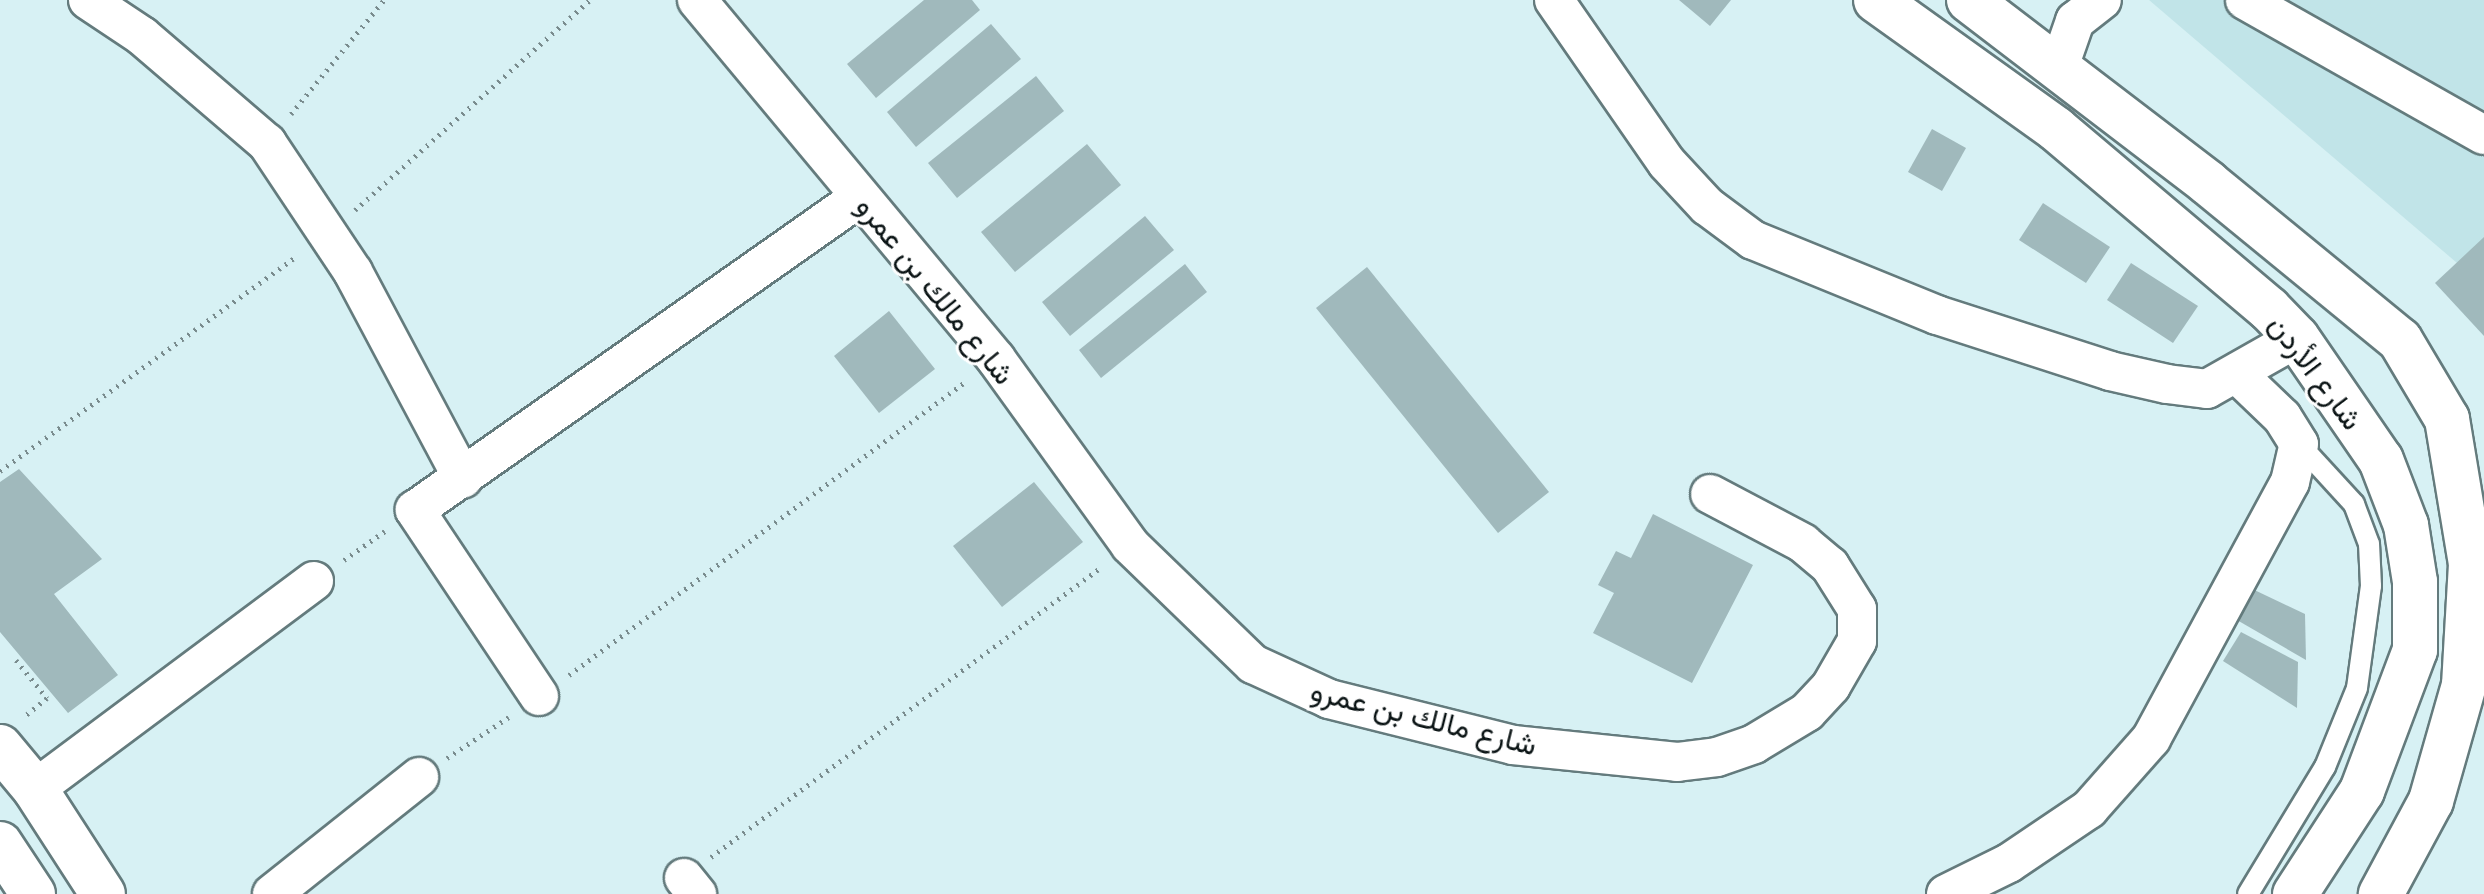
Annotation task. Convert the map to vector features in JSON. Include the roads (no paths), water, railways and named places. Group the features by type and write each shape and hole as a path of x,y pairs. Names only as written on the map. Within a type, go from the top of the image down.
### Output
{"highway":[{"name":"شارع الأردن","path":"1876,0 2056,129 2166,218 2297,338 2381,460 2401,512 2415,582 2415,650 2362,791 2295,894"},
{"path":"1969,0 2059,67 2400,340 2431,384 2447,419 2471,564 2464,685 2431,801 2381,894"},
{"path":"0,747 35,789 103,894"},
{"path":"0,844 33,894"}],"street":[{"path":"88,0 142,36 267,143 330,232 463,479"},
{"name":"شارع مالك بن عمرو","path":"697,0 996,359 1130,545 1253,664 1329,699 1513,745 1677,762 1717,757 1782,731 1831,686 1857,641 1857,609 1830,566 1803,543 1710,494"},
{"path":"1554,0 1667,163 1707,206 1753,240 1937,315 2110,371 2207,389 2238,375 2297,338"},
{"path":"2059,67 2075,21 2102,0"},
{"path":"2245,0 2484,135"},
{"path":"539,696 415,510 860,197"},
{"path":"1946,894 2009,863 2089,809 2151,739 2290,482 2299,444 2282,417 2238,375"},
{"path":"35,789 314,581"},
{"path":"272,894 419,777"}],"lane":[{"path":"2248,894 2325,767 2357,688 2371,586 2369,544 2354,504 2299,444"}]}
